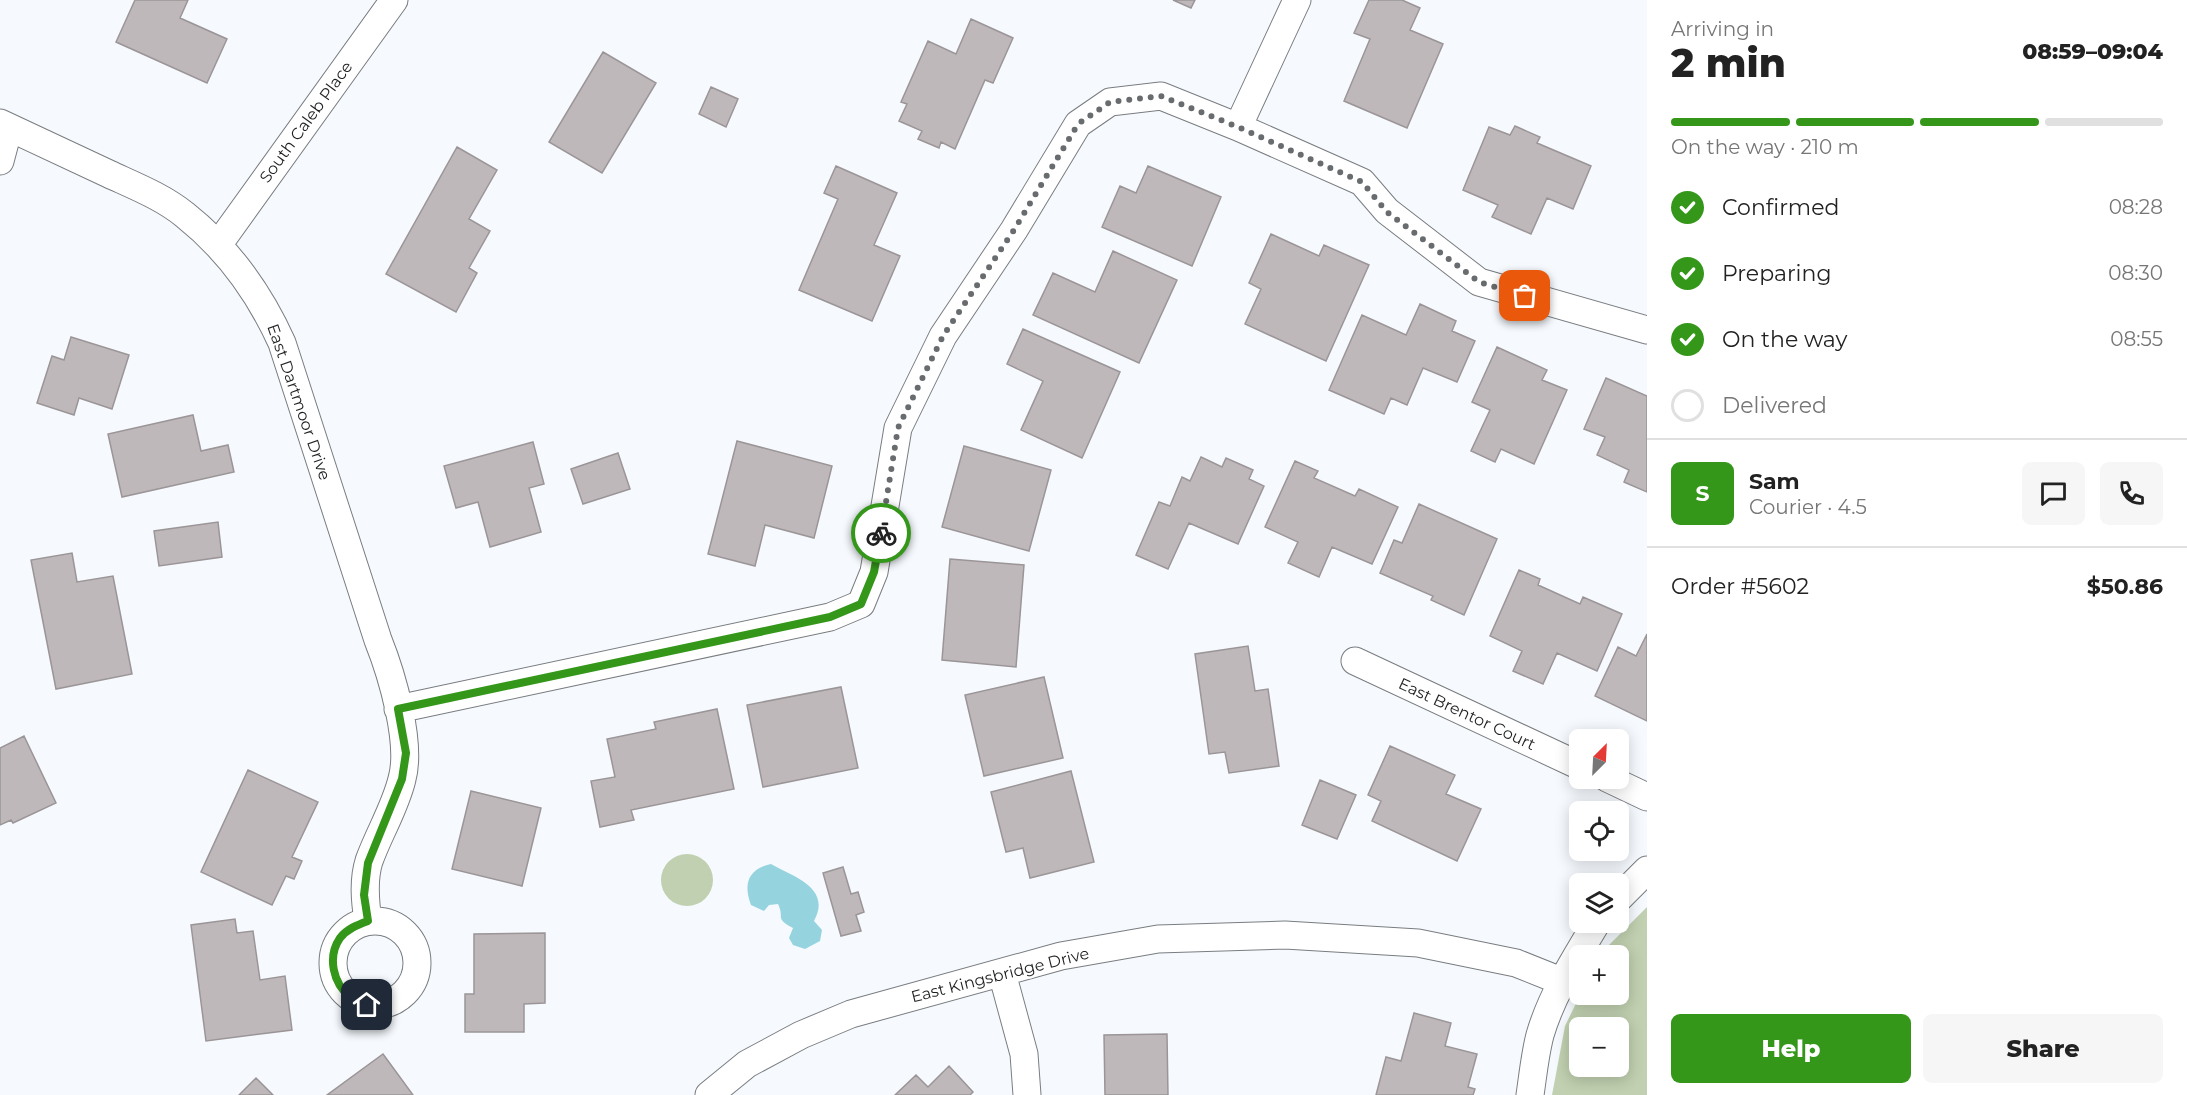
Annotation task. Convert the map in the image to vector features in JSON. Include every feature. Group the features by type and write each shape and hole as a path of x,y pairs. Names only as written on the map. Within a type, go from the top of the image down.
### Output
{"street":[{"name":"South Caleb Place","path":"218,245 394,0"},
{"path":"1238,127 1297,0"},
{"path":"398,709 830,617 861,604 874,572 898,428 943,336 1014,230 1078,124 1110,102 1161,96 1238,127 1362,182 1387,212 1479,282 1647,330"},
{"name":"East Dartmoor Drive","path":"5,125 157,196 185,215 232,259 252,285 282,343 378,640 391,671 406,753 402,779 368,863 364,895 368,921"},
{"path":"0,161 5,125"},
{"name":"East Brentor Court","path":"1355,661 1569,761"},
{"path":"1629,788 1647,797"},
{"path":"1629,888 1647,870"},
{"path":"1530,1095 1540,1036 1561,981 1590,933"},
{"name":"East Kingsbridge Drive","path":"710,1095 747,1064 811,1031 851,1014 1061,956 1158,939 1285,934 1418,943 1516,963 1561,981"},
{"path":"1002,973 1024,1054 1027,1095"}],"green space":[{"path":"687,854 701,858 709,866 713,880 709,894 701,902 687,906 673,902 665,894 661,880 665,866 673,858"},
{"path":"1647,907 1647,1095 1552,1095 1565,1026 1569,1018 1569,1077 1629,1077 1629,1017 1569,1017 1575,1005 1629,1005 1629,945 1609,945 1621,933 1629,933 1629,925"}],"water":[{"path":"771,864 808,885 818,900 818,910 814,921 822,930 820,941 805,949 793,945 789,938 793,928 782,920 778,904 769,905 764,911 751,905 748,890 749,879 757,870"}],"building":[{"path":"135,0 188,0 180,18 227,39 207,83 116,42"},
{"path":"1173,0 1195,0 1191,8"},
{"path":"1369,0 1402,0 1420,8 1410,30 1443,44 1407,128 1344,101 1370,39 1354,33"},
{"path":"971,19 1013,38 993,83 985,80 955,149 941,142 939,148 918,139 922,131 899,121 907,104 901,102 928,41 956,54"},
{"path":"603,52 656,83 602,173 549,142"},
{"path":"711,87 738,99 726,127 699,114"},
{"path":"1515,126 1540,137 1537,143 1591,166 1573,209 1547,198 1531,234 1492,217 1498,205 1463,190 1489,127 1510,135"},
{"path":"457,147 497,170 469,219 490,231 469,268 477,273 456,312 386,274"},
{"path":"836,166 897,193 874,245 900,256 872,321 799,290 838,199 824,193"},
{"path":"1148,166 1221,197 1192,266 1102,227 1120,186 1136,193"},
{"path":"1271,234 1319,256 1324,245 1369,265 1326,361 1245,324 1261,289 1249,283"},
{"path":"1113,251 1177,280 1139,363 1033,315 1053,273 1095,292"},
{"path":"1420,304 1456,321 1452,331 1475,341 1457,382 1423,368 1407,405 1391,398 1384,414 1329,390 1362,315 1406,335"},
{"path":"1023,329 1120,372 1082,458 1021,430 1043,381 1007,364"},
{"path":"71,337 129,355 112,409 79,398 74,415 37,403 52,356 64,360"},
{"path":"1497,347 1547,370 1542,380 1567,390 1534,464 1501,449 1495,462 1471,451 1490,410 1472,402"},
{"path":"1606,378 1647,396 1647,492 1624,482 1629,470 1597,455 1605,437 1584,429"},
{"path":"193,415 201,451 228,445 234,472 122,497 108,434"},
{"path":"737,441 832,466 814,538 765,525 755,566 708,554"},
{"path":"533,442 544,484 529,488 541,532 490,547 478,502 456,508 444,466"},
{"path":"964,446 1051,470 1029,551 942,527"},
{"path":"618,453 630,489 583,504 571,469"},
{"path":"1201,457 1222,467 1226,458 1253,470 1249,479 1264,486 1238,544 1189,523 1168,569 1136,555 1159,502 1170,506 1182,477 1190,481"},
{"path":"1295,461 1318,471 1314,478 1355,496 1359,489 1398,507 1372,564 1332,547 1319,577 1288,563 1298,542 1265,527"},
{"path":"1419,504 1497,539 1464,615 1431,600 1433,596 1380,573 1394,540 1402,543"},
{"path":"218,522 222,557 159,566 154,531"},
{"path":"72,553 77,582 113,576 132,674 56,689 31,560"},
{"path":"950,559 1024,565 1016,667 942,660"},
{"path":"1519,570 1540,579 1538,585 1580,604 1583,597 1622,614 1597,671 1557,653 1543,684 1513,671 1522,651 1490,636"},
{"path":"1647,634 1647,721 1595,696 1618,647 1636,656"},
{"path":"1248,646 1255,691 1268,689 1279,766 1229,773 1225,752 1209,754 1195,654"},
{"path":"1044,677 1063,758 984,776 965,695"},
{"path":"841,687 858,768 763,787 747,705"},
{"path":"717,709 734,789 631,810 634,820 600,827 591,781 615,777 607,739 656,729 654,722"},
{"path":"24,736 56,803 13,823 11,820 0,825 0,748"},
{"path":"1390,746 1455,775 1446,794 1481,809 1457,861 1372,821 1381,801 1368,795"},
{"path":"248,770 318,802 292,857 302,861 294,879 286,876 272,905 201,872"},
{"path":"1071,771 1094,862 1030,878 1023,848 1006,852 991,792"},
{"path":"1320,780 1356,795 1337,839 1302,825"},
{"path":"471,791 541,808 522,886 452,869"},
{"path":"843,867 851,894 858,892 864,912 856,915 861,931 841,936 823,873"},
{"path":"235,919 237,933 253,931 260,980 285,976 292,1030 206,1041 191,925"},
{"path":"545,933 545,1003 524,1004 524,1032 465,1032 465,994 474,994 474,934"},
{"path":"1414,1013 1451,1023 1445,1046 1477,1054 1468,1087 1475,1089 1473,1095 1376,1095 1386,1057 1401,1061"},
{"path":"1167,1034 1168,1095 1105,1095 1104,1035"},
{"path":"383,1054 413,1095 327,1095"},
{"path":"949,1066 973,1092 970,1095 895,1095 916,1075 928,1087"},
{"path":"256,1078 273,1095 239,1095"}],"way so far":[{"path":"881,533 898,428 943,336 1014,230 1078,124 1110,102 1161,96 1362,182 1387,212 1479,282 1525,296"}],"route":[{"path":"367,1005 351,999 339,986 333,970 333,954 340,938 352,927 368,921 364,895 368,863 395,801 402,779 406,753 398,709 830,617 861,604 874,572 881,533"}]}
